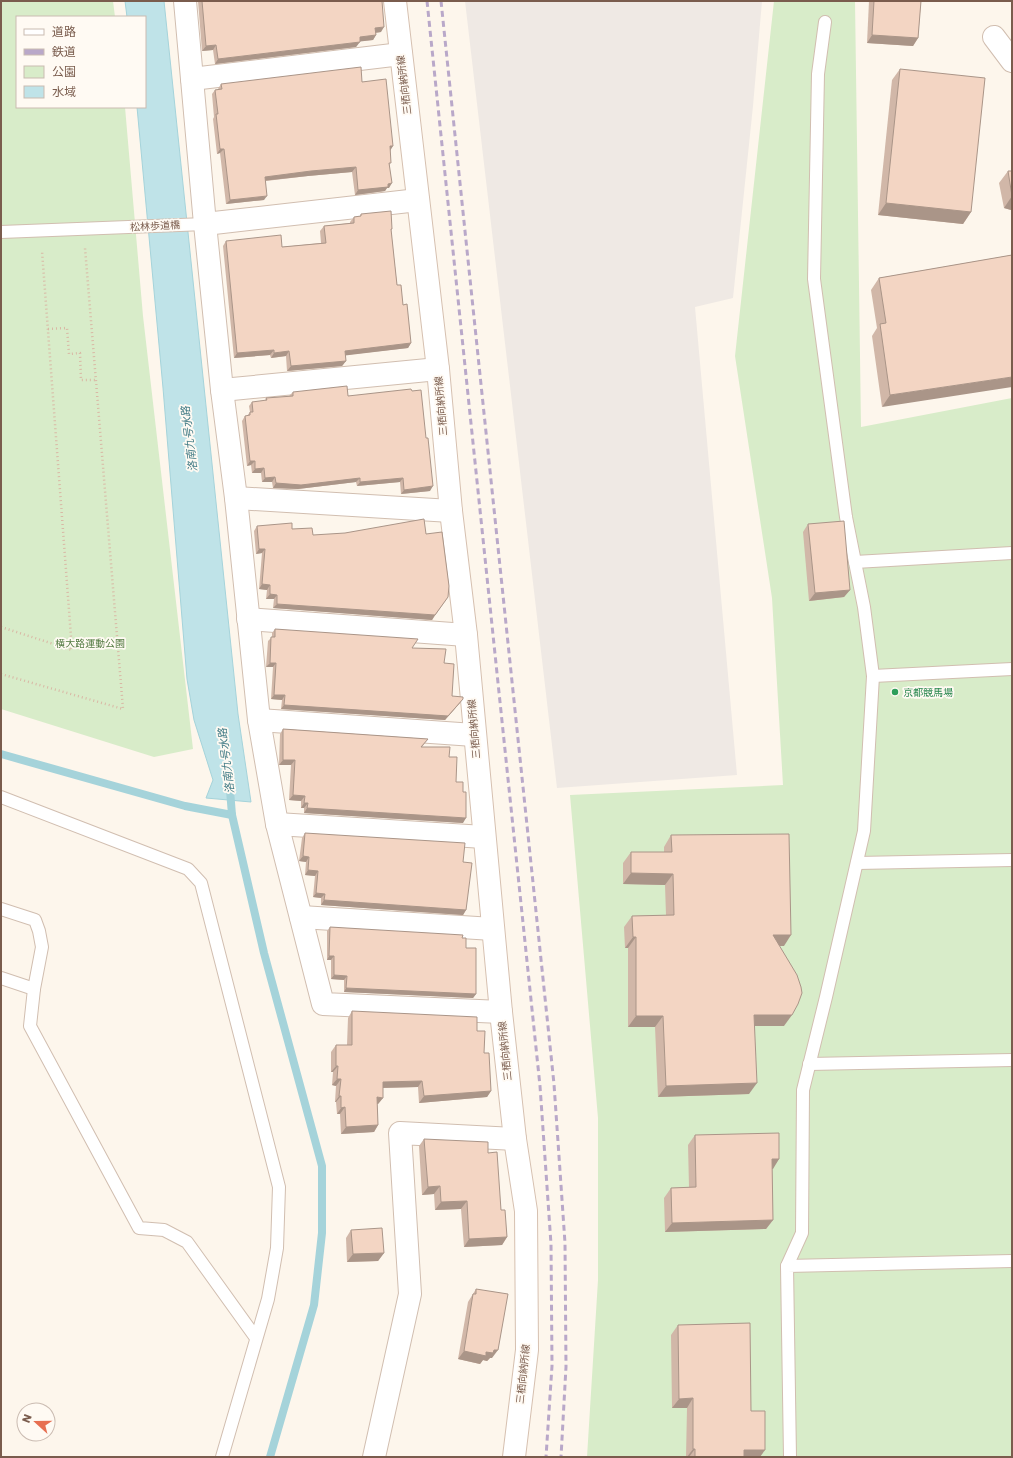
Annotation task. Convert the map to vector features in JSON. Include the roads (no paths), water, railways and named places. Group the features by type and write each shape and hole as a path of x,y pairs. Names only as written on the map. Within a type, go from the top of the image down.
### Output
{"street":[{"path":"184,1 192,79 196,224 222,390 236,498 259,720 277,824 323,1004 501,1012"},
{"name":"三栖向納所線","path":"395,1 438,369 451,511 466,635 474,735 501,1012 515,1139 526,1211 527,1350 514,1457"},
{"path":"994,37 1012,61"},
{"path":"192,79 401,54"},
{"path":"196,224 418,200"},
{"path":"222,390 438,369"},
{"path":"236,498 451,511"},
{"path":"248,619 466,635"},
{"path":"259,720 474,735"},
{"path":"277,824 484,837"},
{"path":"301,917 493,929"},
{"path":"374,1457 410,1294 400,1133 515,1139"}],"lane":[{"path":"790,1457 787,1266 802,1233 802,1090 828,989 864,831 873,676 864,607 846,517 814,279 818,74 825,22"},
{"name":"松林歩道橋","path":"1,232 196,224"},
{"path":"855,562 1012,553"},
{"path":"873,676 1012,670"},
{"path":"1,797 188,869 201,883 279,1188 277,1248 268,1299 222,1457"},
{"path":"857,863 1012,860"},
{"path":"1,908 35,920 40,931 42,948 34,989 30,1026 139,1228 164,1230 187,1242 256,1338"},
{"path":"1,978 34,989"},
{"path":"809,1064 1012,1060"},
{"path":"787,1266 1012,1261"}],"water":[{"name":"洛南九号水路","path":"125,1 164,1 238,714 251,802 206,798 213,780 194,720 187,679 163,388 137,108 146,108 146,16 127,16"}],"waterway":[{"path":"1,754 185,806 232,815"},
{"name":"洛南九号水路","path":"230,790 232,815 264,953 322,1166 322,1233 314,1305 270,1457"}],"railway":[{"path":"427,1 540,1086 551,1244 552,1366 546,1457"},
{"path":"441,1 554,1084 565,1243 566,1367 561,1457"}],"place":[{"name":"京都競馬場","path":"895,692"}],"park label":[{"name":"横大路運動公園","path":"90,643"}]}
